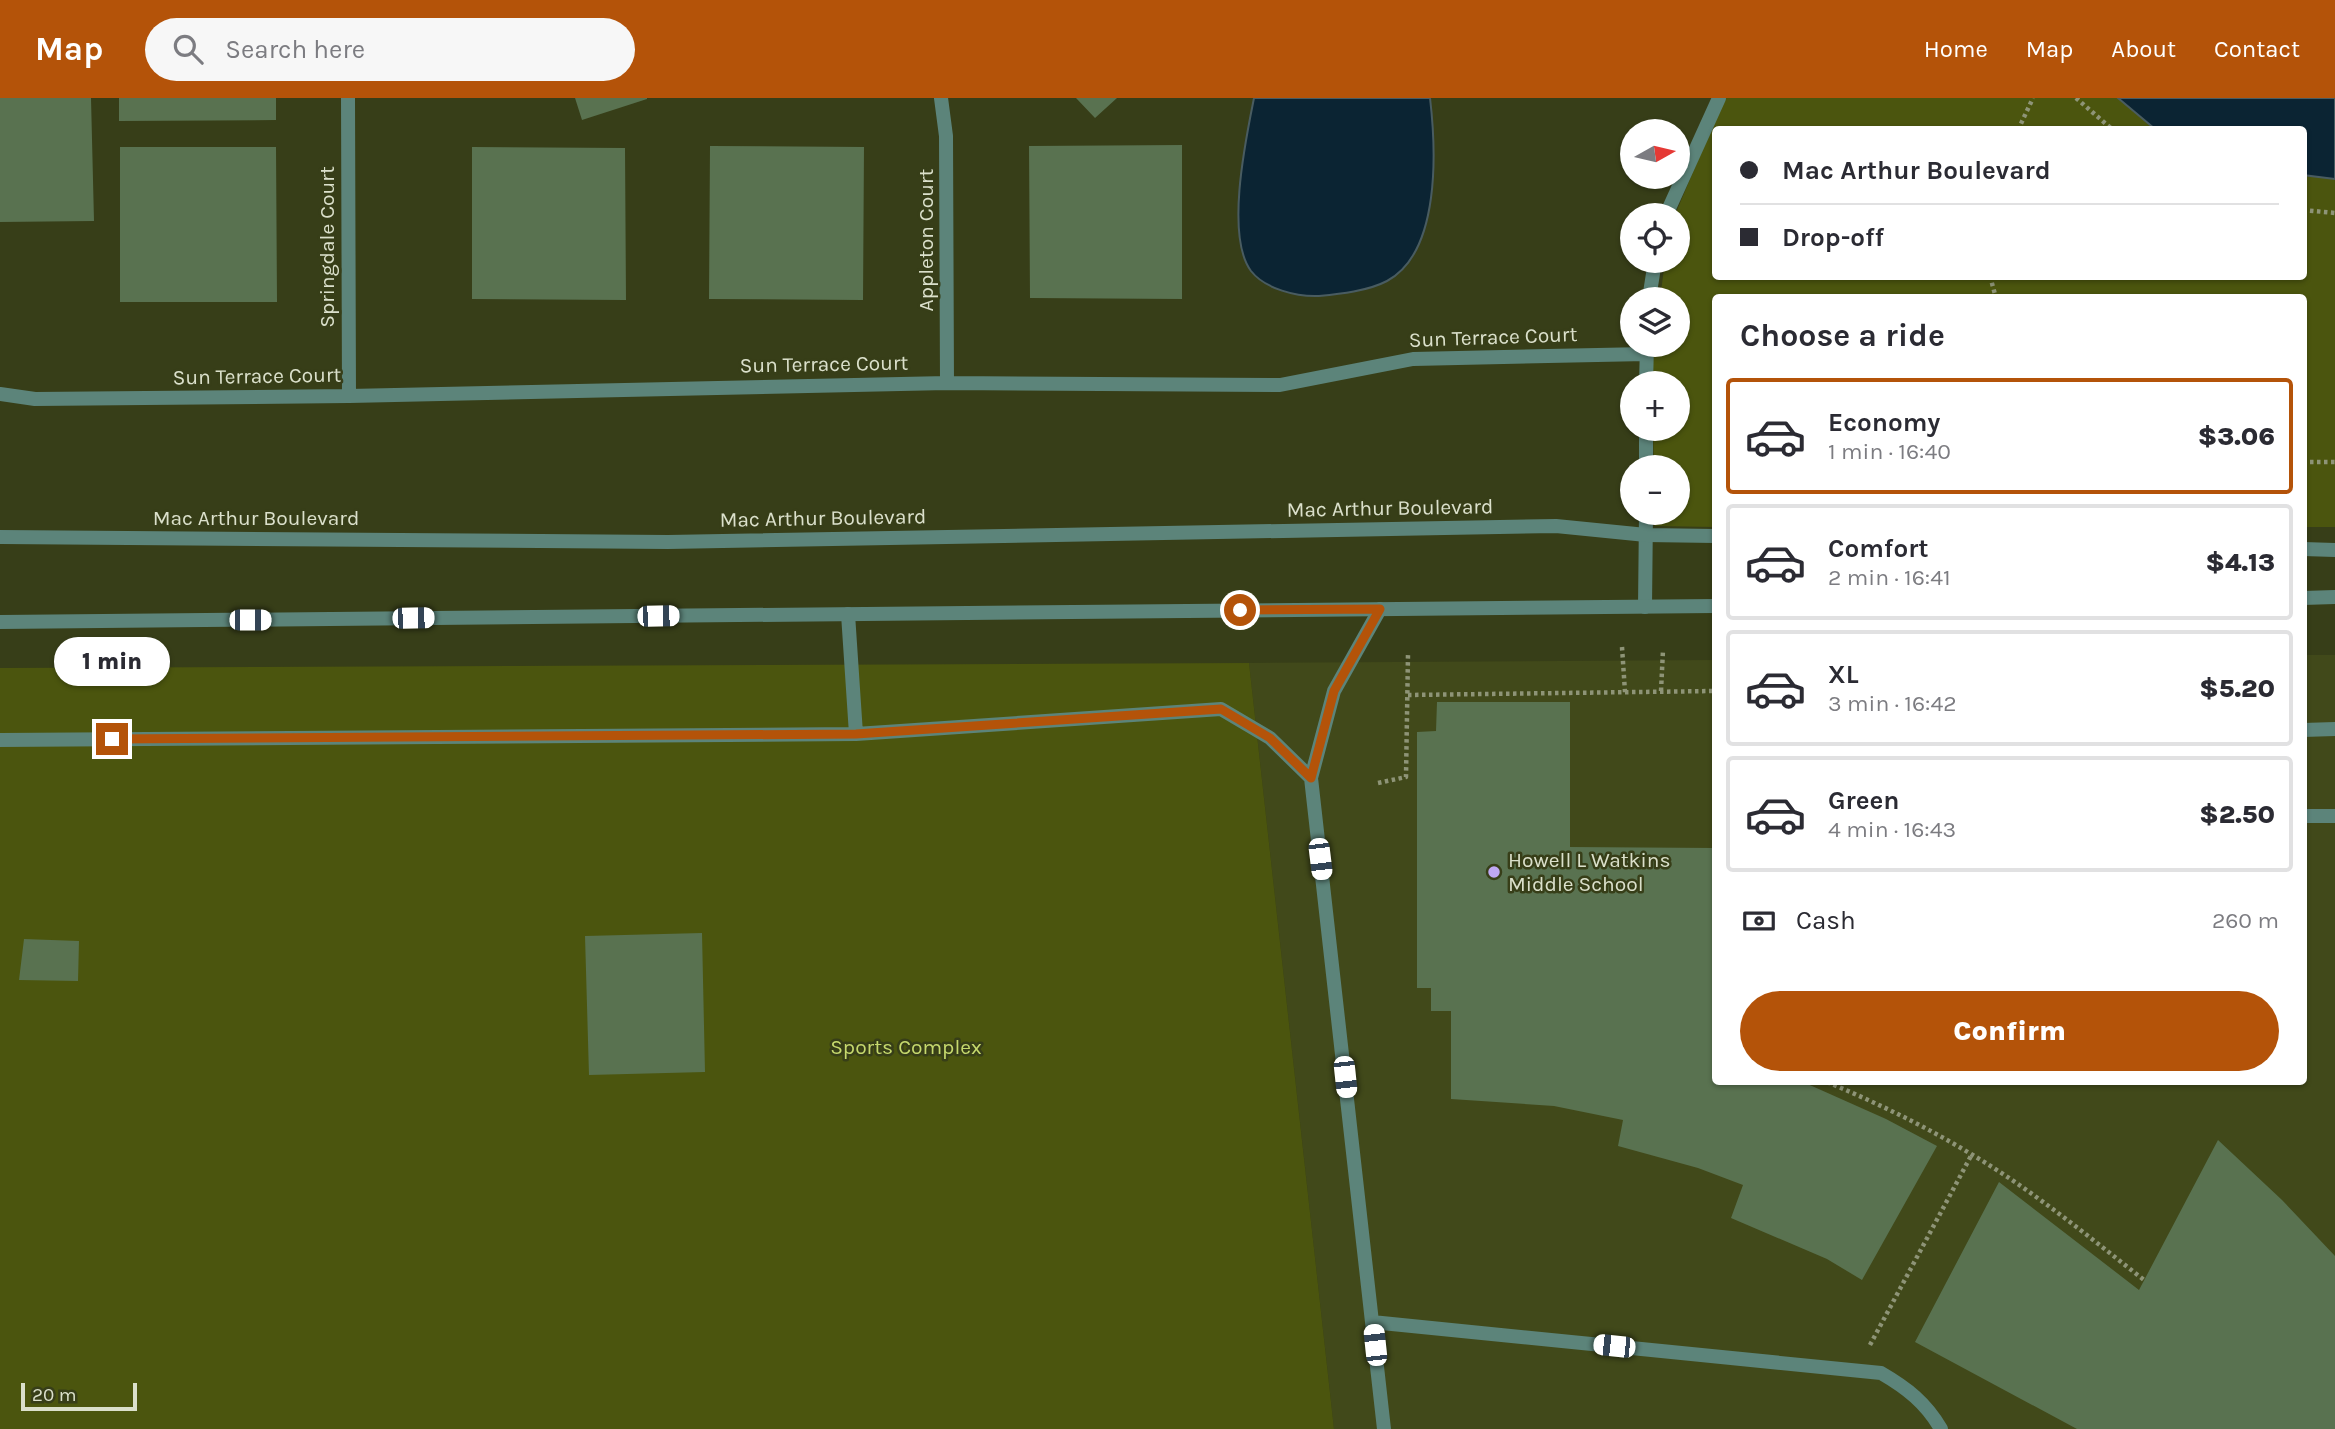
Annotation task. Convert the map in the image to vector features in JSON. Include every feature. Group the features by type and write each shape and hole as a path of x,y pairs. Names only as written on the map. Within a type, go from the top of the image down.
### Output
{"street":[{"name":"Springdale Court","path":"348,98 349,396"},
{"name":"Appleton Court","path":"941,98 946,136 947,383"},
{"path":"1671,203 1719,98"},
{"name":"Sun Terrace Court","path":"0,394 35,399 349,396 947,383 1280,385 1413,359 1620,350"},
{"path":"1645,607 1646,525"},
{"name":"Mac Arthur Boulevard","path":"0,537 668,542 1556,526 1646,535 1712,536"},
{"path":"2307,549 2335,550"},
{"path":"2307,598 2335,597"},
{"path":"0,622 1712,606"},
{"path":"1380,609 1334,691 1311,778 1384,1429"},
{"path":"848,614 856,734"},
{"path":"0,740 856,734 1221,709 1270,738 1311,778"},
{"path":"2307,730 2335,729"},
{"path":"2307,816 2335,817"},
{"path":"1372,1322 1881,1373 1911,1390 1933,1415 1941,1429"}],"path":[{"path":"2020,126 2033,98"},
{"path":"2076,98 2108,126"},
{"path":"2307,210 2335,213"},
{"path":"2307,462 2335,462"},
{"path":"1622,647 1625,692"},
{"path":"1661,691 1663,650"},
{"path":"1378,783 1406,777 1409,654"},
{"path":"1408,695 1712,691"},
{"path":"1834,1085 1883,1106 1972,1154 2053,1208 2144,1280"},
{"path":"1856,1370 1972,1154"}],"shaded area":[{"name":"Howell L Watkins Middle School","path":"2307,655 2335,655 2335,1429 1334,1429 1249,663 1712,660 1712,1085 2307,1085"}],"green space":[{"path":"1724,98 2131,98 2171,126 1712,126"},
{"path":"1712,127 1712,280 2307,280 2307,161 2335,167 2335,527 2307,527 2307,294 1712,294 1712,527 1655,526 1690,525 1690,455 1654,455 1653,441 1690,441 1690,371 1653,371 1653,357 1690,357 1690,287 1662,287 1663,273 1690,273 1690,203 1680,203 1686,189 1690,189 1690,179"},
{"name":"Sports Complex","path":"1249,663 1334,1429 0,1429 0,668"}],"water":[{"path":"1254,98 1430,98 1433,144 1431,198 1426,224 1405,267 1387,281 1371,287 1319,296 1282,291 1264,283 1251,271 1243,255 1238,211"},
{"path":"2118,98 2335,98 2335,179 2307,176 2307,126 2151,126"}],"building":[{"path":"0,98 91,98 94,221 0,222"},
{"path":"119,98 276,98 276,120 119,121"},
{"path":"575,98 647,98 647,99 582,120"},
{"path":"1076,98 1117,98 1095,118"},
{"path":"1182,145 1182,299 1030,298 1029,146"},
{"path":"710,146 864,147 863,300 709,299"},
{"path":"120,147 276,147 277,302 120,302"},
{"path":"472,147 625,148 626,300 472,299"},
{"path":"1437,702 1570,702 1570,847 1712,848 1712,1085 1810,1085 1886,1119 1937,1146 1862,1280 1827,1259 1731,1218 1743,1185 1698,1168 1618,1146 1623,1120 1554,1106 1451,1099 1451,1011 1431,1011 1431,988 1417,988 1417,732 1436,731"},
{"path":"702,933 705,1072 589,1075 585,936"},
{"path":"24,939 79,941 78,981 19,980"},
{"path":"2218,1140 2282,1200 2335,1256 2335,1429 2077,1429 1915,1342 1999,1182 2139,1290"}],"place":[{"name":"Howell L Watkins Middle School","path":"1494,872"}],"route":[{"path":"112,739 856,734 1221,709 1270,738 1311,778 1334,691 1380,609 1240,610"}]}
